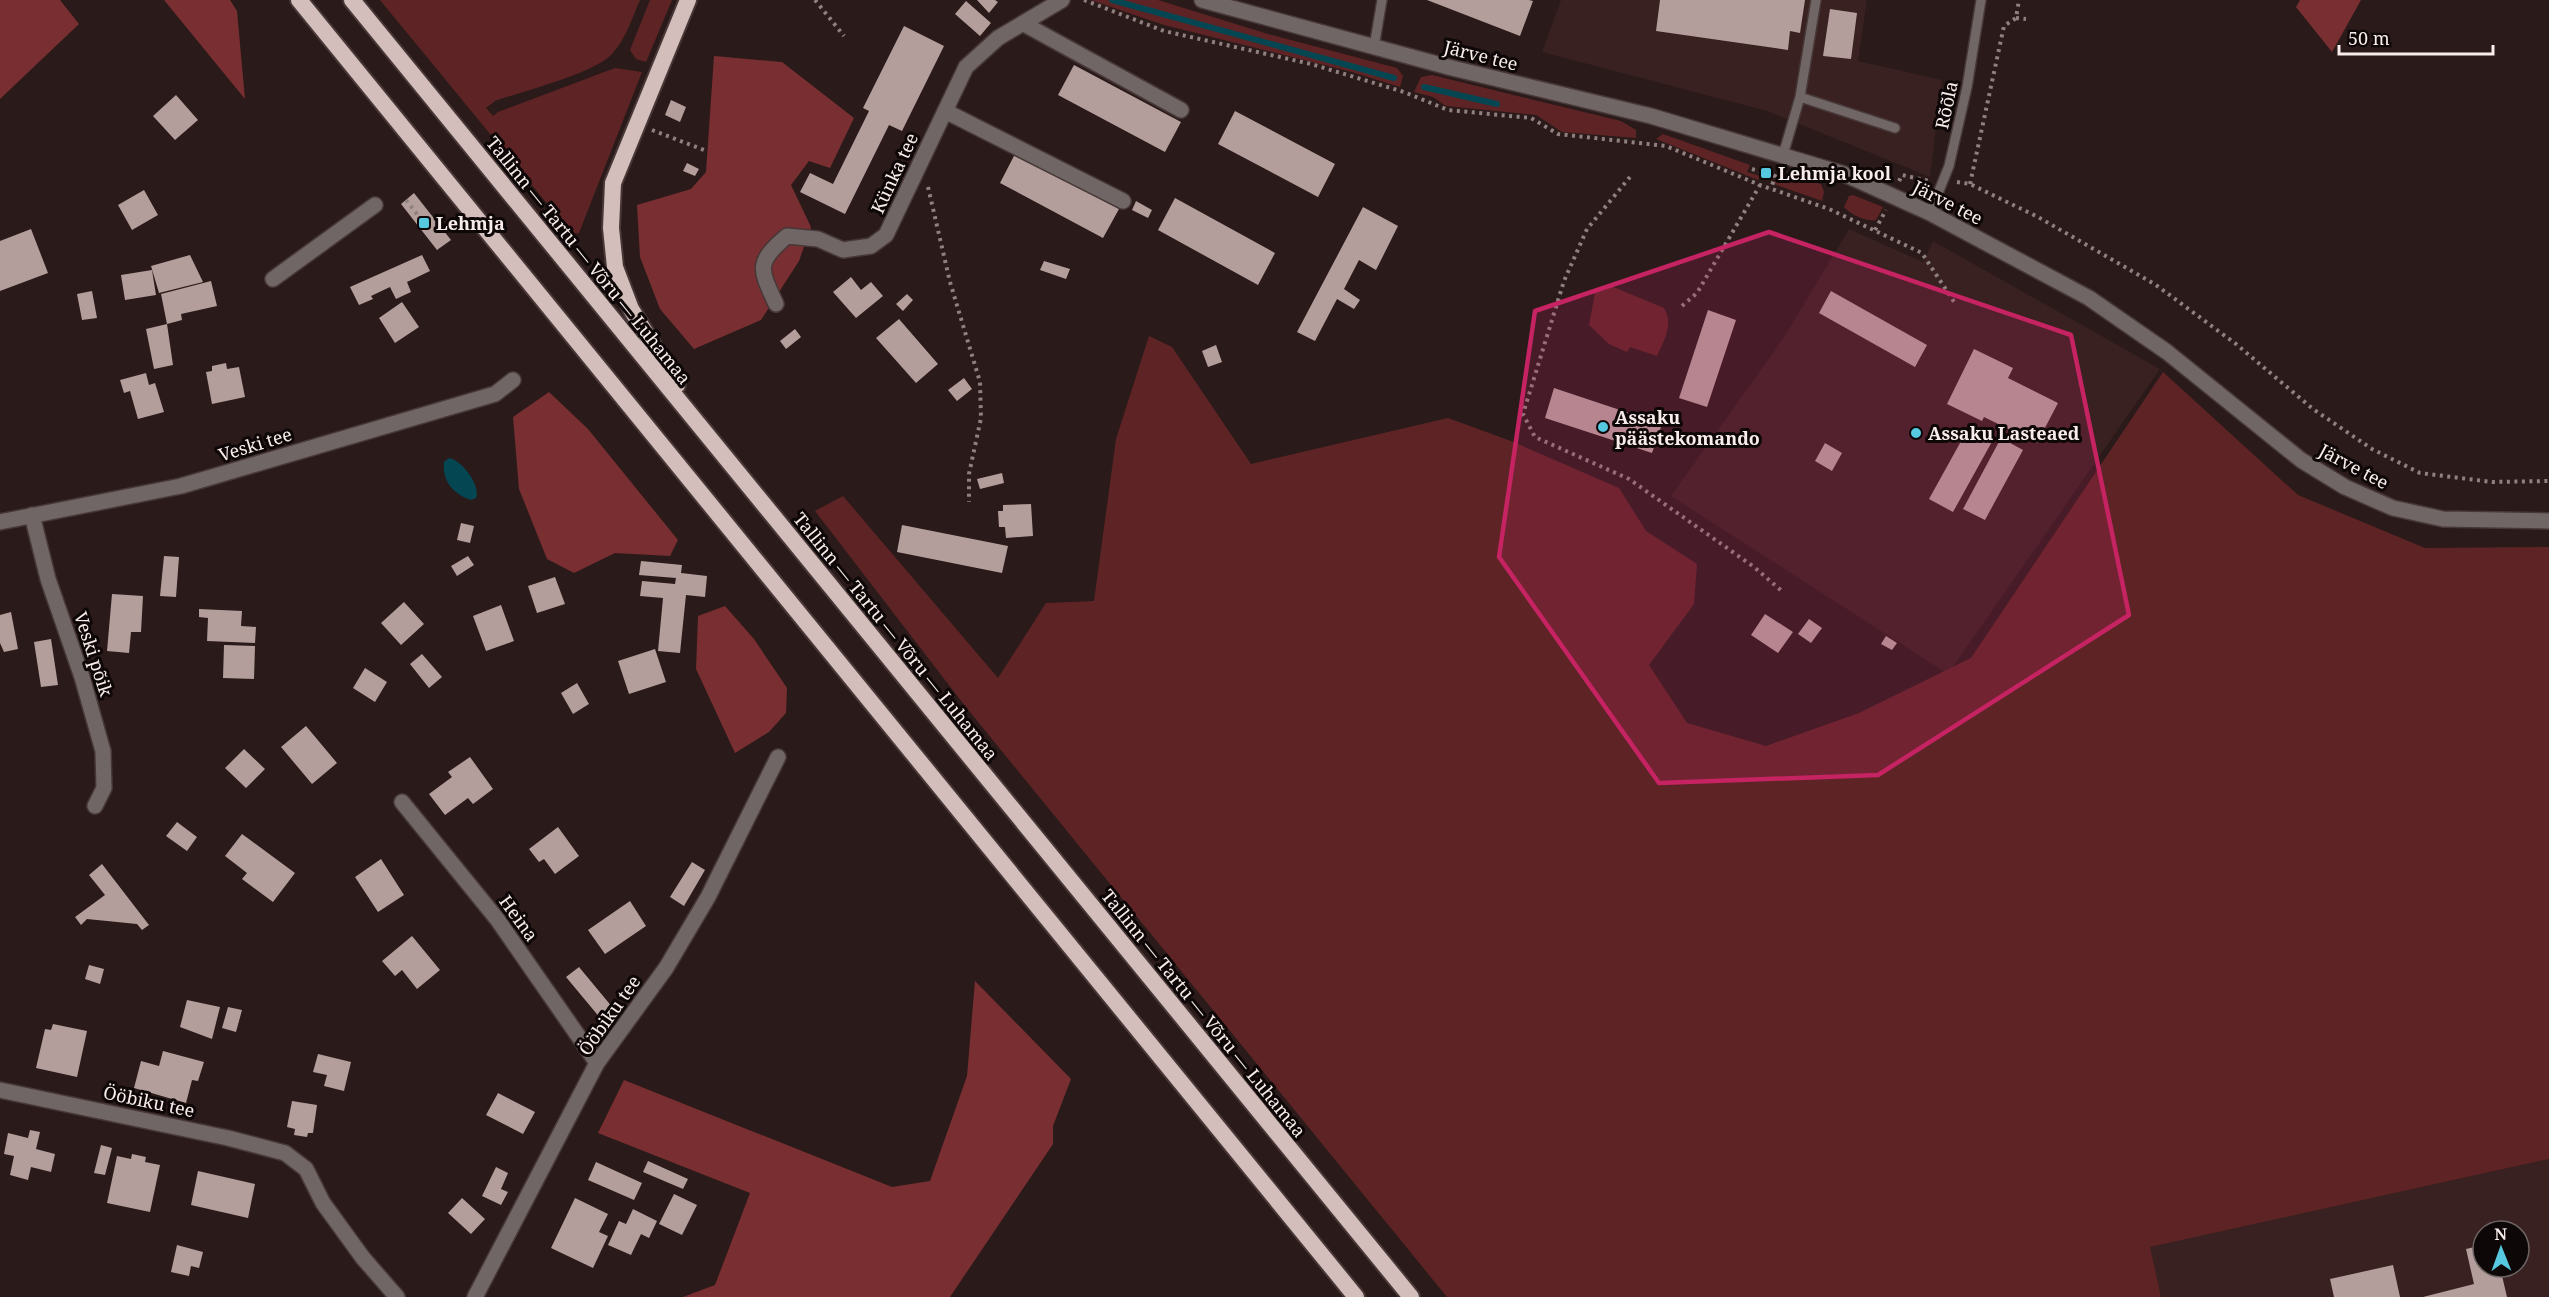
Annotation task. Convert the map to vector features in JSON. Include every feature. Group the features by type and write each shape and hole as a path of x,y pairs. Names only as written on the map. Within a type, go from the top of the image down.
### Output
{"highway":[{"path":"299,0 1356,1297"},
{"name":"Tallinn — Tartu — Võru — Luhamaa","path":"352,0 1411,1297"},
{"path":"688,0 614,183 611,228 615,267 632,309 707,435"}],"street":[{"name":"Künka tee","path":"777,304 763,275 768,252 787,236 818,239 843,250 871,246 886,235 966,67 998,38 1062,0"},
{"name":"Järve tee","path":"1202,0 1452,68 1651,116 1844,174 1930,213 2089,298 2167,352 2301,460 2345,487 2393,508 2443,519 2549,521"},
{"path":"1024,24 1181,110"},
{"path":"945,111 1123,201"},
{"path":"273,279 375,205"},
{"name":"Veski tee","path":"0,522 181,486 495,394 513,380"},
{"name":"Veski põik","path":"32,515 48,579 82,677 103,751 104,788 95,806"},
{"name":"Ööbiku tee","path":"475,1297 597,1063 666,968 708,897 778,757"},
{"name":"Heina","path":"402,802 497,920 597,1063"},
{"name":"Ööbiku tee","path":"0,1090 228,1138 285,1153 306,1168 323,1203 363,1258 397,1297"}],"lane":[{"path":"1374,47 1382,0"},
{"path":"1784,155 1800,97 1816,0"},
{"name":"Rõõla","path":"1930,213 1950,166 1967,87 1981,0"},
{"path":"1800,97 1895,128"}],"path":[{"path":"815,0 844,36"},
{"path":"1084,0 1164,31 1311,64 1404,92 1448,110 1531,118 1565,136 1643,141 1666,146 1760,185 1828,209 1925,255 1956,305"},
{"path":"2016,18 2019,0"},
{"path":"1970,184 2004,26 2016,18 2026,19"},
{"path":"637,124 704,150"},
{"path":"922,160 950,282 980,382 981,418 969,474 969,502"},
{"path":"1752,169 1775,176 1771,189"},
{"path":"1898,184 1902,175 1931,182 1970,184 2038,217 2156,285 2236,344 2313,409 2372,449 2420,473 2492,482 2549,481"},
{"path":"1630,177 1587,229 1564,282 1523,414 1535,437 1629,478 1754,567 1783,592"},
{"path":"1682,306 1697,293 1760,185"},
{"path":"406,200 424,223"},
{"path":"1875,230 1886,209"}],"highlighted area":[{"path":"1769,232 2071,335 2129,615 1878,775 1659,783 1499,557 1535,311"}],"shaded area":[{"path":"0,0 60,0 79,24 0,99"},
{"path":"164,0 230,0 237,11 245,99"},
{"path":"380,0 640,0 621,42 603,61 574,75 495,101 486,108 493,116 498,112 615,68 642,72 579,233 573,234 568,229"},
{"path":"650,0 672,0 646,62 636,59 630,50"},
{"path":"1091,0 1158,0 1268,34 1397,68 1403,76 1400,87 1352,72 1164,25"},
{"path":"1561,0 1867,0 1858,61 1942,80 1930,177 1767,111 1542,52"},
{"path":"2300,0 2361,0 2332,52 2296,7"},
{"path":"714,56 782,62 854,118 830,168 809,161 791,185 811,227 799,261 761,320 694,349 660,309 640,257 637,205 691,189 706,172"},
{"path":"1432,75 1621,121 1636,130 1636,138 1562,132 1536,115 1446,106 1433,97 1414,92 1421,77"},
{"path":"1663,134 1750,165 1747,172 1760,176 1758,180 1656,139"},
{"path":"1781,173 1821,184 1824,192 1822,201 1774,184"},
{"path":"1853,195 1883,207 1876,220 1858,217 1844,207 1849,196"},
{"name":"Assaku Lasteaed","path":"1849,229 1923,262 1933,241 2160,369 1948,674 1671,496 1783,339"},
{"path":"1604,286 1611,286 1664,308 1668,326 1657,356 1630,347 1627,352 1609,344 1589,325 1595,293"},
{"path":"1149,336 1172,347 1251,464 1448,418 1511,441 1619,488 1646,531 1697,564 1694,604 1649,665 1687,723 1766,746 1859,713 1971,658 2163,372 2298,495 2425,548 2549,547 2549,1159 2150,1247 2161,1297 1447,1297 965,706 815,511 843,496 998,678 1046,603 1094,601 1116,439"},
{"path":"549,392 588,429 678,540 670,556 615,553 574,573 547,559 519,489 513,417"},
{"path":"725,606 754,639 787,688 786,713 769,732 735,753 696,669 698,616"},
{"path":"975,981 1071,1079 1053,1126 1053,1144 950,1297 683,1297 715,1285 750,1193 598,1133 624,1080 892,1187 930,1181 967,1076"},
{"path":"2549,1159 2549,1297 2161,1297 2149,1247"}],"water":[{"path":"449,458 465,468 476,487 476,498 471,500 450,486 444,469 444,462"}],"building":[{"path":"977,0 995,0 998,2 989,13"},
{"path":"1427,0 1529,0 1533,1 1520,36"},
{"path":"1660,0 1805,0 1800,33 1790,31 1788,50 1656,31"},
{"path":"966,1 991,23 980,36 955,14"},
{"path":"1830,9 1857,13 1851,59 1823,56"},
{"path":"904,26 944,46 902,131 889,125 845,214 800,192 810,173 833,184 869,111 863,108"},
{"path":"1074,65 1181,122 1165,152 1058,95"},
{"path":"176,95 198,120 175,140 153,116"},
{"path":"671,100 686,107 680,122 665,115"},
{"path":"1235,111 1335,164 1318,197 1218,144"},
{"path":"1015,154 1119,209 1103,238 1000,183"},
{"path":"687,163 699,169 695,176 683,171"},
{"path":"144,190 158,215 132,230 118,205"},
{"path":"414,193 451,240 437,250 401,204"},
{"path":"1175,198 1275,253 1258,285 1158,230"},
{"path":"1136,201 1152,210 1148,218 1132,210"},
{"path":"1363,207 1398,226 1376,270 1359,260 1344,289 1360,300 1354,309 1337,299 1315,341 1297,332"},
{"path":"31,229 48,273 0,291 0,241"},
{"path":"190,255 203,282 159,293 151,266"},
{"path":"422,255 430,271 407,282 411,292 396,299 390,287 371,296 373,299 359,305 350,287"},
{"path":"1044,261 1070,269 1066,279 1040,270"},
{"path":"152,270 156,295 125,300 121,275"},
{"path":"851,277 861,290 871,282 883,296 856,318 833,292"},
{"path":"211,281 217,306 181,314 182,320 167,324 161,294"},
{"path":"92,291 97,318 82,320 77,294"},
{"path":"1831,291 1927,345 1915,367 1819,313"},
{"path":"907,294 913,300 903,311 896,304"},
{"path":"402,302 419,327 395,343 379,318"},
{"path":"1708,310 1736,320 1707,407 1679,398"},
{"path":"899,319 938,364 916,383 876,338"},
{"path":"167,324 173,365 154,369 146,329"},
{"path":"795,329 801,337 786,349 780,341"},
{"path":"1216,345 1222,362 1208,367 1202,351"},
{"path":"1974,349 2013,368 2008,378 2058,403 2037,443 1984,417 1982,421 1947,404"},
{"path":"226,363 227,369 239,367 245,397 212,404 206,372 212,371 212,366"},
{"path":"146,373 149,385 155,383 164,412 138,419 130,391 124,393 120,380"},
{"path":"964,378 972,389 957,401 948,390"},
{"path":"1554,388 1662,424 1652,453 1545,418"},
{"path":"1970,425 1994,438 1953,512 1929,499"},
{"path":"2001,438 2023,450 1985,520 1963,509"},
{"path":"1825,443 1842,453 1832,471 1815,461"},
{"path":"1002,473 1004,483 980,489 977,479"},
{"path":"1031,504 1033,536 1006,538 1005,527 999,527 998,511 1003,511 1003,505"},
{"path":"461,523 474,526 470,543 457,540"},
{"path":"902,525 1008,546 1002,573 897,552"},
{"path":"164,556 179,557 176,597 160,596"},
{"path":"468,556 474,565 457,576 451,566"},
{"path":"641,561 682,565 681,573 707,576 705,597 686,595 680,653 658,651 663,598 640,596 642,581 675,584 676,578 639,575"},
{"path":"555,577 565,604 537,613 528,586"},
{"path":"112,594 143,596 141,632 131,632 129,653 107,651"},
{"path":"404,602 424,624 401,645 381,623"},
{"path":"501,605 514,641 486,651 473,616"},
{"path":"199,609 242,611 241,626 256,627 255,643 207,641 208,618 199,617"},
{"path":"11,612 18,649 4,652 0,643 0,615"},
{"path":"1765,614 1793,632 1778,653 1751,635"},
{"path":"1809,619 1822,628 1811,643 1798,634"},
{"path":"1886,636 1897,643 1892,650 1881,644"},
{"path":"51,639 58,685 41,687 34,642"},
{"path":"224,645 255,646 254,679 223,678"},
{"path":"655,649 666,682 629,694 618,661"},
{"path":"422,654 442,677 429,688 410,664"},
{"path":"365,668 387,682 375,702 353,688"},
{"path":"577,683 589,704 573,714 561,693"},
{"path":"306,726 337,763 312,784 281,747"},
{"path":"244,749 265,769 246,788 225,768"},
{"path":"470,757 493,789 473,804 468,798 445,815 429,794 452,777 448,772"},
{"path":"177,822 197,837 187,851 166,836"},
{"path":"558,827 579,856 555,874 544,859 539,862 529,849"},
{"path":"242,834 295,873 273,902 242,879 247,873 225,856"},
{"path":"381,859 404,895 378,912 355,877"},
{"path":"692,862 705,870 684,906 670,897"},
{"path":"102,864 149,925 142,930 137,924 87,919 81,925 75,917 105,895 89,875"},
{"path":"630,901 646,926 605,954 588,930"},
{"path":"412,936 440,970 417,989 402,970 395,976 382,961"},
{"path":"89,965 104,969 100,984 85,979"},
{"path":"579,967 613,1008 601,1019 566,977"},
{"path":"187,1000 220,1007 212,1039 180,1027"},
{"path":"228,1007 242,1010 236,1032 222,1028"},
{"path":"53,1024 87,1031 77,1077 36,1068 45,1029 51,1030"},
{"path":"163,1051 204,1062 198,1081 192,1080 186,1103 134,1088 141,1061 159,1066"},
{"path":"318,1054 351,1062 344,1091 324,1086 327,1075 313,1072"},
{"path":"498,1093 535,1112 523,1134 486,1115"},
{"path":"292,1101 317,1105 313,1133 308,1133 307,1137 294,1135 295,1129 287,1127"},
{"path":"30,1130 40,1132 36,1149 55,1154 51,1172 31,1167 28,1180 10,1175 14,1156 4,1154 8,1133 28,1138"},
{"path":"101,1145 112,1148 105,1175 94,1173"},
{"path":"132,1154 146,1157 145,1162 160,1165 150,1212 107,1203 117,1156 131,1159"},
{"path":"648,1161 688,1179 683,1189 643,1172"},
{"path":"596,1162 642,1183 634,1200 588,1180"},
{"path":"496,1167 508,1173 501,1189 508,1192 501,1205 482,1196"},
{"path":"198,1171 255,1184 248,1218 191,1205"},
{"path":"674,1194 697,1205 682,1235 659,1224"},
{"path":"462,1198 485,1219 471,1234 448,1213"},
{"path":"575,1198 608,1214 599,1232 608,1236 593,1268 551,1248"},
{"path":"633,1209 657,1221 649,1238 641,1234 631,1255 608,1245 619,1221 626,1224"},
{"path":"177,1245 203,1252 199,1268 191,1266 189,1276 171,1272"},
{"path":"2471,1248 2471,1271 2466,1249"},
{"path":"2393,1265 2400,1297 2334,1297 2330,1279"},
{"path":"2473,1279 2503,1279 2507,1297 2423,1297 2474,1284"}],"waterway":[{"path":"1112,0 1394,78"},
{"path":"1424,87 1497,104"}],"place":[{"name":"Lehmja kool","path":"1766,173"},
{"name":"Lehmja","path":"424,223"},
{"name":"Assaku päästekomando","path":"1603,427"},
{"name":"Assaku Lasteaed","path":"1916,433"}]}
